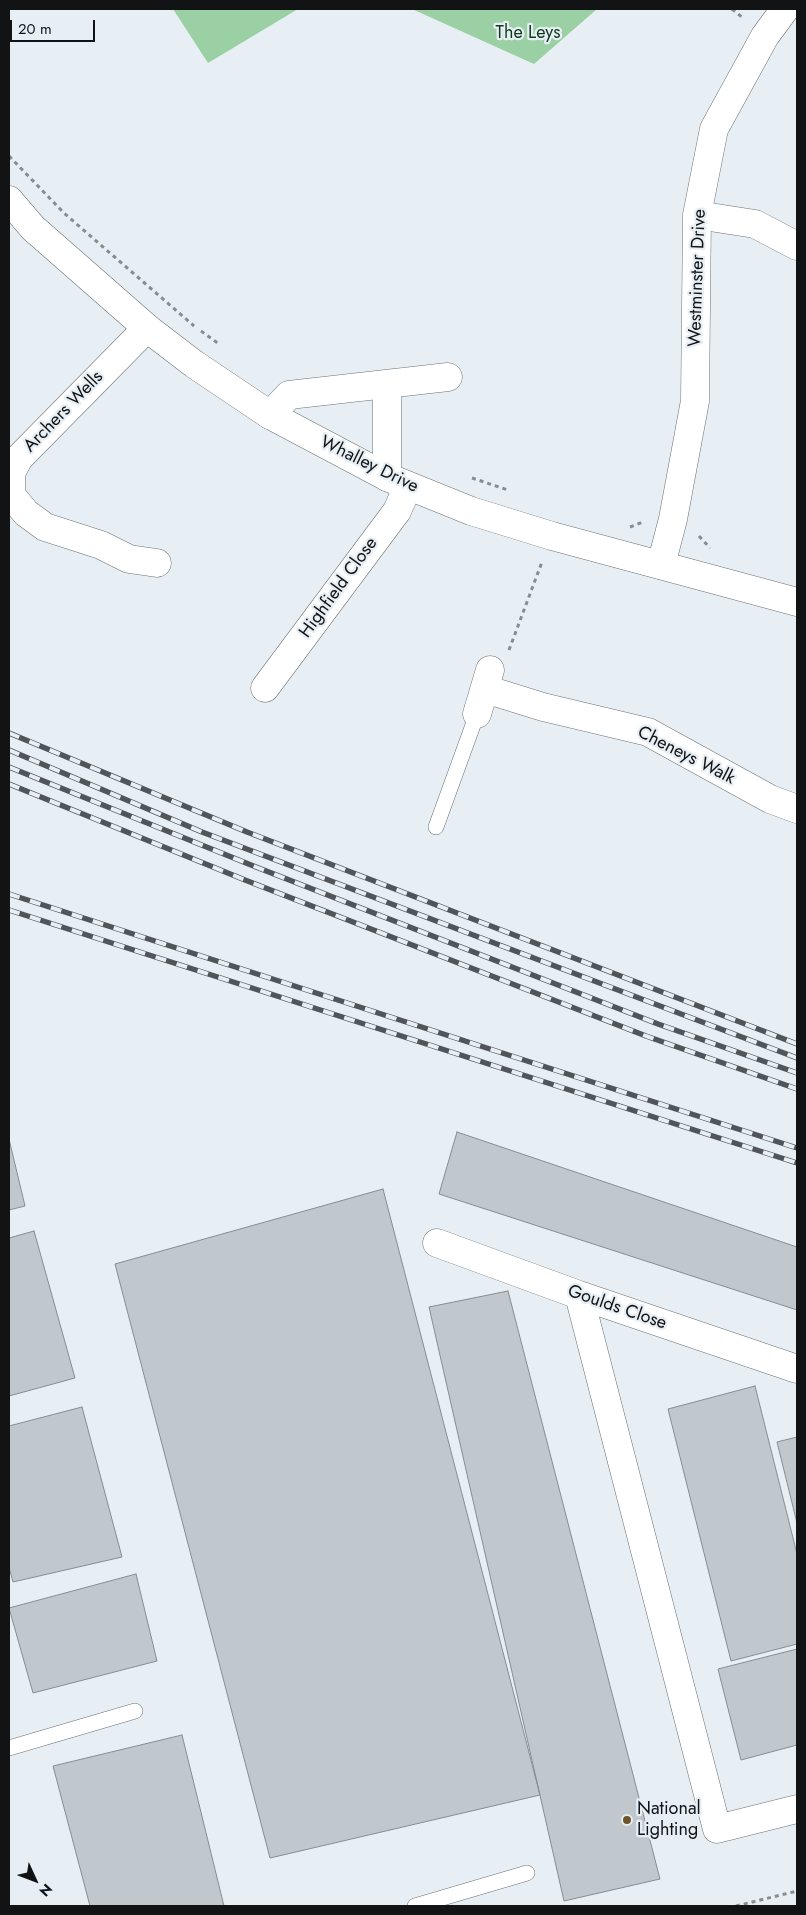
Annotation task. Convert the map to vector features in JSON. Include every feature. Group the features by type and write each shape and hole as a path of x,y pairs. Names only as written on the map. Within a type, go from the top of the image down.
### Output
{"street":[{"name":"Westminster Drive","path":"661,565 673,519 695,401 697,215 714,129 765,36 785,9"},
{"name":"Whalley Drive","path":"9,200 33,228 147,328 194,364 270,414 398,481 471,511 552,536 797,602"},
{"path":"697,215 755,224 797,246"},
{"name":"Archers Wells","path":"147,328 19,458 11,473 11,496 26,514 45,527 101,545 129,559 157,563"},
{"path":"270,414 289,395 448,377"},
{"path":"387,384 398,481"},
{"name":"Highfield Close","path":"265,688 397,511 398,481"},
{"path":"477,714 488,680"},
{"name":"Cheneys Walk","path":"488,680 543,707 648,732 770,799 797,809"},
{"name":"Goulds Close","path":"438,1243 579,1295 797,1369"},
{"path":"579,1295 716,1829 797,1809"}],"lane":[{"path":"436,827 477,714"},
{"path":"9,1748 135,1712"},
{"path":"415,1906 526,1873"}],"path":[{"path":"488,680 503,664 552,536"},
{"path":"736,1906 797,1891"}],"green space":[{"path":"173,9 298,9 208,63"},
{"name":"The Leys","path":"412,9 597,9 534,64"}],"building":[{"path":"457,1132 797,1247 797,1310 439,1194"},
{"path":"9,1139 25,1206 9,1210"},
{"path":"383,1189 540,1795 270,1858 115,1264"},
{"path":"34,1231 75,1378 9,1396 9,1238"},
{"path":"508,1291 660,1879 564,1901 429,1307"},
{"path":"755,1386 797,1554 797,1644 731,1661 668,1409"},
{"path":"82,1407 122,1557 13,1582 9,1567 9,1426"},
{"path":"797,1437 797,1523 777,1442"},
{"path":"136,1574 157,1661 33,1693 9,1608"},
{"path":"797,1649 797,1745 741,1760 718,1669"},
{"path":"182,1735 224,1906 90,1906 53,1766"}],"railway":[{"path":"9,733 247,832 797,1044"},
{"path":"9,750 202,832 797,1058"},
{"path":"9,767 256,867 658,1024 797,1073"},
{"path":"9,784 245,880 646,1036 797,1089"},
{"path":"9,894 797,1148"},
{"path":"9,910 797,1163"}],"place":[{"name":"National Lighting","path":"627,1820"}]}
